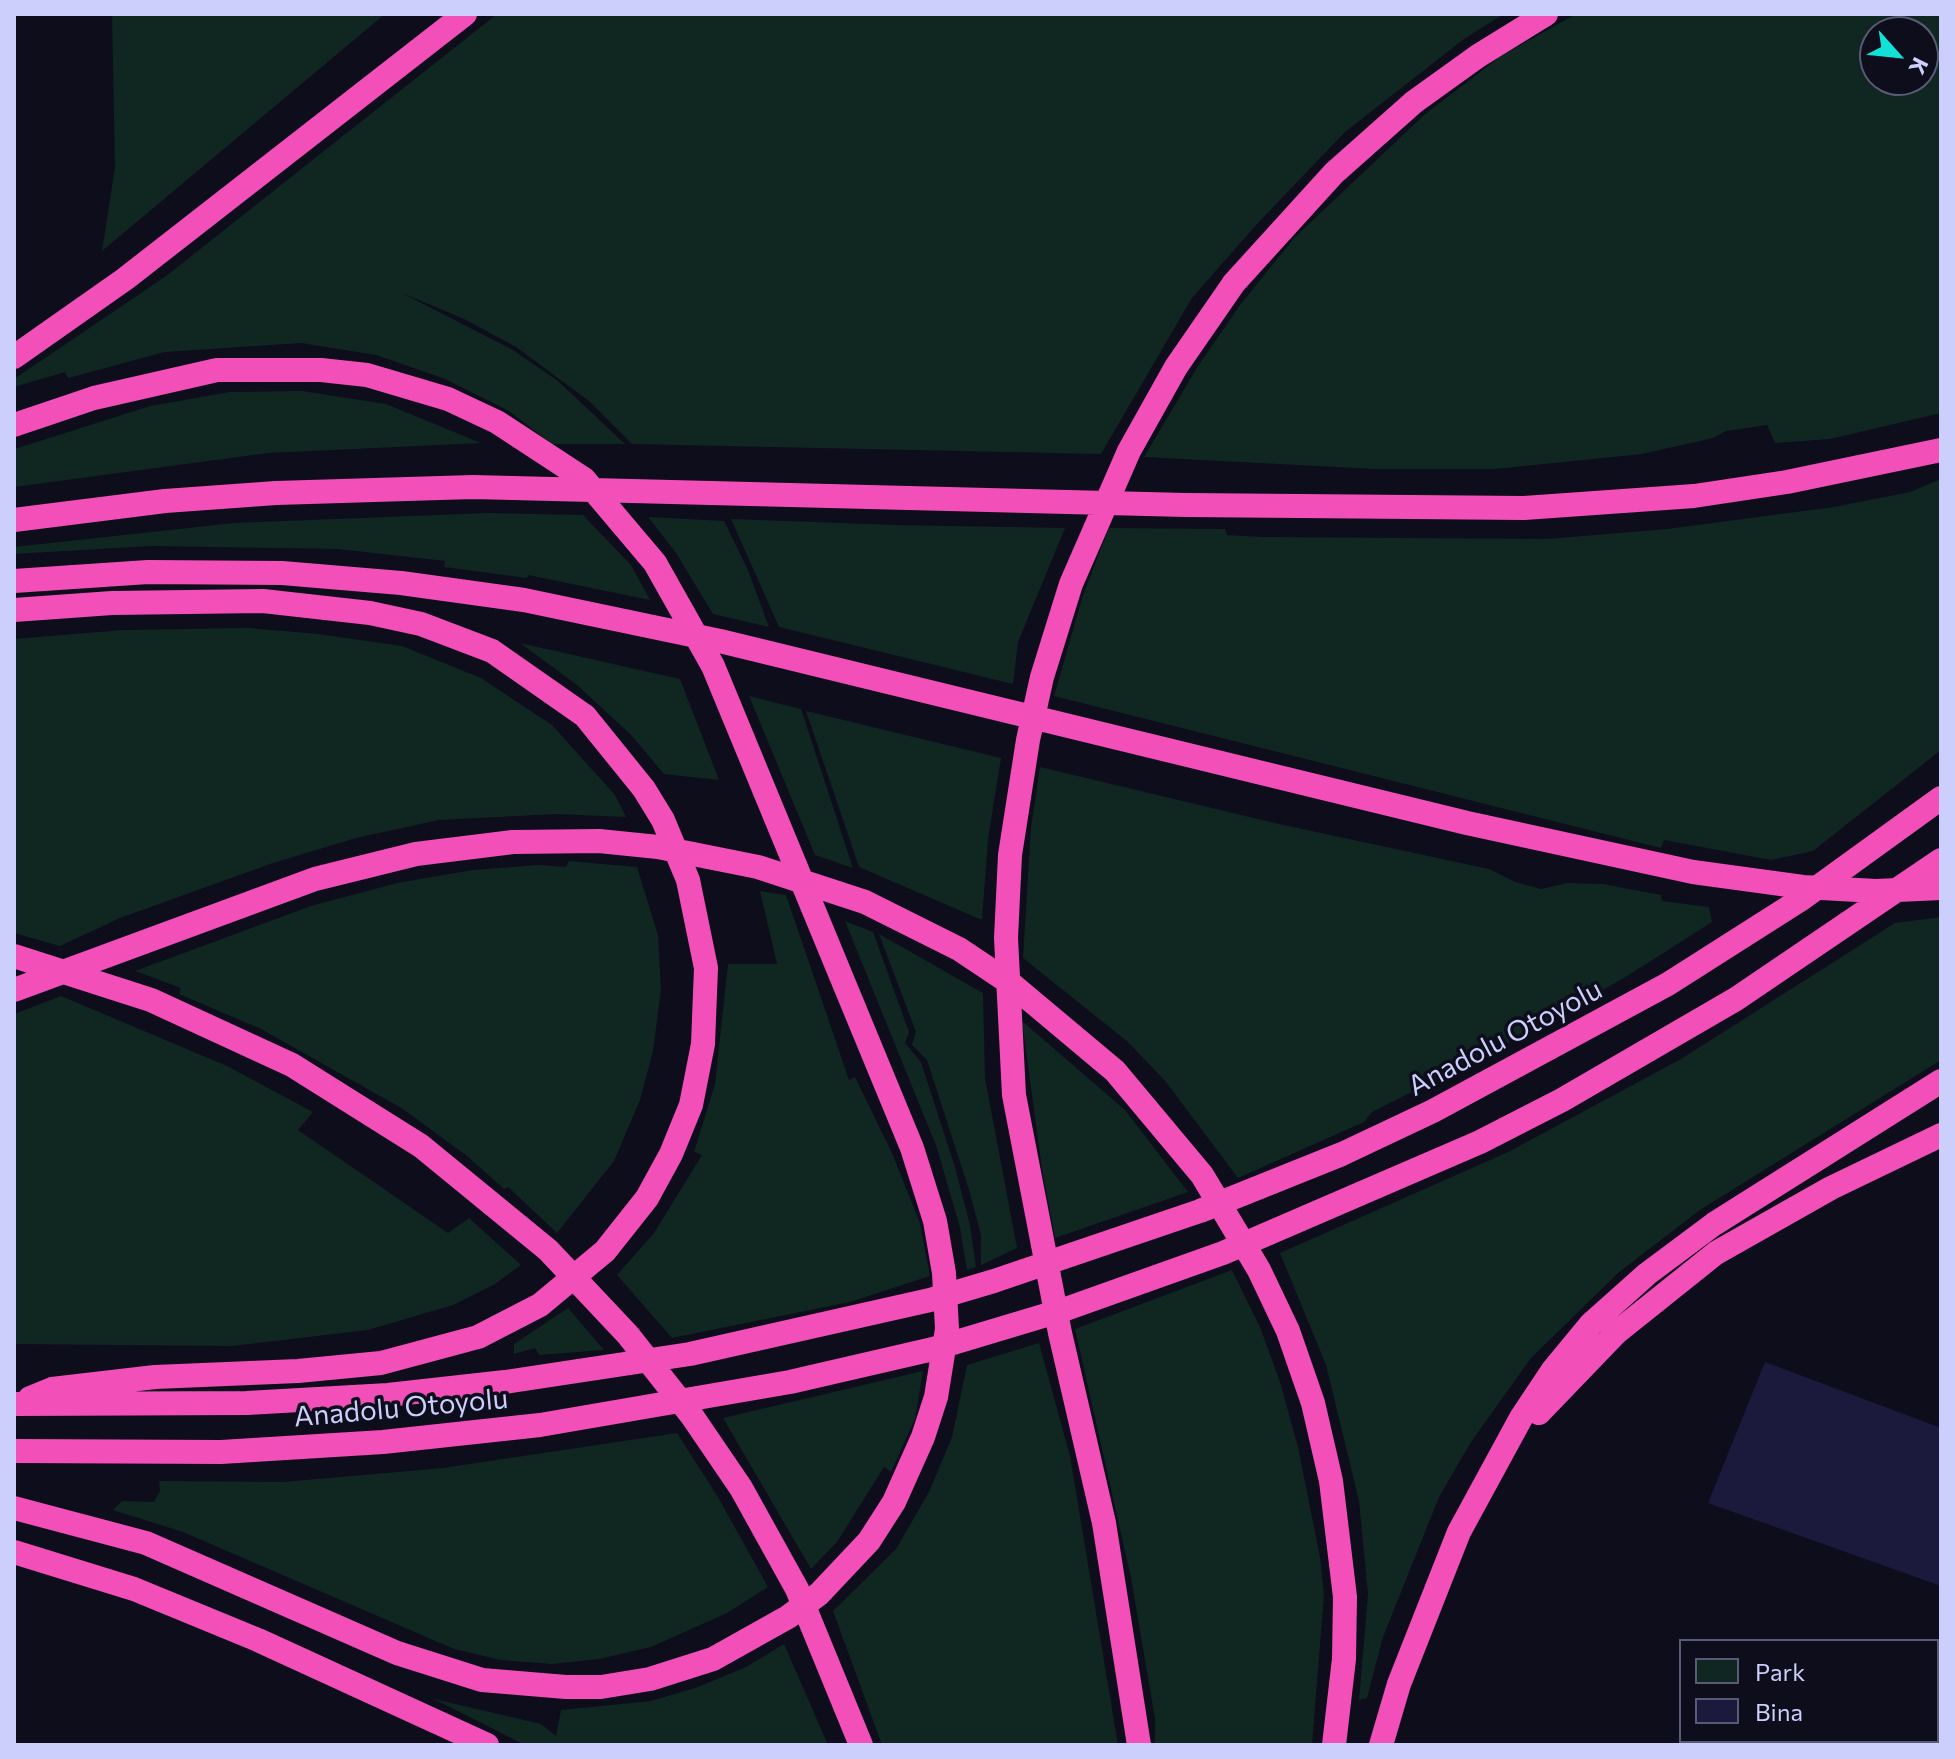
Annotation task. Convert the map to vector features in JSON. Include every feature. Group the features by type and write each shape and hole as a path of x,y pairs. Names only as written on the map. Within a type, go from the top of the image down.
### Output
{"highway":[{"path":"14,357 76,316 465,14"},
{"path":"1139,1745 1104,1523 1053,1303 1014,1095 1006,938 1010,855 1039,689 1071,584 1129,451 1176,367 1234,283 1334,173 1414,102 1546,14"},
{"path":"14,425 94,398 217,370 321,370 367,375 448,399 497,422 584,479 655,563 719,679 912,1148 935,1221 944,1273 947,1329 936,1397 923,1437 894,1502 869,1541 819,1594 788,1617 713,1659 650,1679 578,1687 482,1680 397,1653 146,1543 14,1508"},
{"path":"14,520 165,501 276,493 473,487 1438,509 1617,503 1787,482 1941,450"},
{"path":"14,581 148,572 282,573 401,583 524,600 720,641 1467,823 1678,869 1803,887 1932,889"},
{"path":"14,610 112,603 263,601 370,613 408,621 460,637 492,651 585,716 644,789 663,820 688,880 706,968 700,1059 691,1105 671,1154 647,1198 605,1251 540,1305 507,1325 467,1341 381,1363 298,1371 155,1377 52,1389 15,1404"},
{"name":"Anadolu Otoyolu","path":"15,1404 190,1404 388,1395 611,1368 930,1300 1059,1260 1200,1211 1342,1154 1504,1075 1668,984 1743,937 1812,892 1941,798"},
{"path":"14,990 247,902 363,865 465,846 599,841 718,858 815,884 865,902 959,949 1010,983 1115,1071 1163,1125 1228,1214 1288,1331 1313,1403 1331,1481 1345,1597 1344,1659 1334,1745"},
{"name":"Anadolu Otoyolu","path":"14,1451 221,1452 383,1442 569,1421 790,1382 933,1349 1063,1310 1223,1253 1480,1142 1562,1100 1736,999 1941,860"},
{"path":"14,956 190,1016 292,1065 421,1146 504,1211 581,1283 628,1335 692,1416 765,1531 828,1658 861,1745"},
{"path":"1381,1745 1439,1578 1485,1485 1553,1370 1591,1324 1647,1274 1772,1186 1941,1081"},
{"path":"1485,1485 1571,1377 1667,1289 1754,1228 1941,1135"},
{"path":"14,1552 134,1589 284,1652 487,1745"}],"green space":[{"path":"112,14 385,14 102,251 115,167"},
{"path":"497,14 1504,14 1464,39 1345,132 1257,224 1192,298 1101,454 632,444 589,401 516,347 464,319 402,293 513,350 558,381 625,444 552,444 509,411 445,379 376,355 301,343 165,352 68,378 65,372 14,387 14,379 166,276"},
{"path":"1576,14 1941,14 1941,413 1830,439 1775,443 1767,425 1726,431 1713,438 1642,454 1495,469 1375,469 1144,457 1198,366 1240,305 1294,238 1424,115 1501,56"},
{"path":"302,391 386,404 481,443 268,453 14,487 14,449 150,406 230,392"},
{"path":"1941,479 1941,750 1813,851 1771,860 1664,840 1661,848 1054,696 1083,595 1109,528 1225,529 1227,535 1264,537 1547,539 1667,529 1834,507 1910,492"},
{"path":"488,513 583,515 631,565 650,600 528,575 527,578 444,567 445,561 338,549 150,546 14,554 14,547 234,523"},
{"path":"648,517 724,521 748,570 769,627 713,614 676,553"},
{"path":"731,519 1065,528 1018,642 1013,684 779,627"},
{"path":"248,628 402,646 481,678 552,725 615,795 626,817 556,814 439,820 356,838 273,863 120,918 60,946 14,933 14,639 123,630"},
{"path":"520,643 680,679 719,780 664,774 631,735 577,685"},
{"path":"749,696 801,709 853,868 815,855"},
{"path":"806,711 1001,758 988,839 982,920 859,867"},
{"path":"1040,767 1279,824 1489,869 1515,882 1541,889 1567,883 1603,884 1661,895 1662,901 1709,907 1712,922 1624,978 1495,1050 1372,1112 1364,1122 1238,1178 1166,1082 1128,1042 1023,958 1031,827"},
{"path":"569,861 637,867 658,935 661,990 653,1051 640,1100 614,1161 557,1233 508,1187 504,1189 467,1156 403,1109 261,1029 179,994 181,988 135,971 311,906 397,883 473,870 539,865 566,867"},
{"path":"760,891 786,895 849,1080 855,1077 892,1153 920,1223 930,1276 850,1302 672,1338 617,1275 654,1233 702,1155 694,1152 715,1084 728,964 777,964"},
{"path":"1941,917 1941,1060 1700,1210 1618,1273 1531,1358 1471,1442 1439,1497 1383,1637 1367,1698 1359,1700 1368,1594 1359,1501 1326,1365 1280,1253 1508,1152 1681,1059 1895,923"},
{"path":"845,921 873,932 909,1032 905,1043 921,1062 955,1167 970,1225 976,1267 967,1270 960,1228 937,1148"},
{"path":"879,934 983,993 985,1078 1017,1248 981,1265 981,1235 969,1190 927,1060 912,1045 916,1032"},
{"path":"61,996 227,1066 313,1112 298,1130 448,1233 469,1218 521,1265 495,1284 453,1305 368,1330 232,1346 14,1344 14,1014"},
{"path":"1022,1021 1125,1110 1188,1192 1055,1238 1042,1169"},
{"path":"1232,1270 1260,1327 1280,1382 1298,1447 1320,1557 1324,1595 1312,1745 1155,1745 1155,1719 1131,1578 1075,1329"},
{"path":"568,1308 604,1350 539,1355 535,1348 514,1354 514,1344"},
{"path":"1039,1343 1070,1456 1118,1745 882,1745 833,1611 896,1549 929,1492 952,1437 967,1365"},
{"path":"923,1371 915,1419 891,1472 884,1467 837,1542 811,1569 723,1418"},
{"path":"677,1433 718,1497 768,1587 727,1613 651,1647 599,1659 552,1664 501,1660 454,1649 183,1532 113,1510 122,1501 154,1502 160,1491 159,1481 283,1482 443,1468"},
{"path":"784,1644 828,1745 525,1745 434,1699 541,1724 556,1736 561,1710 651,1701 698,1687 746,1667"}],"building":[{"path":"1765,1362 1941,1428 1941,1586 1708,1503"}]}
